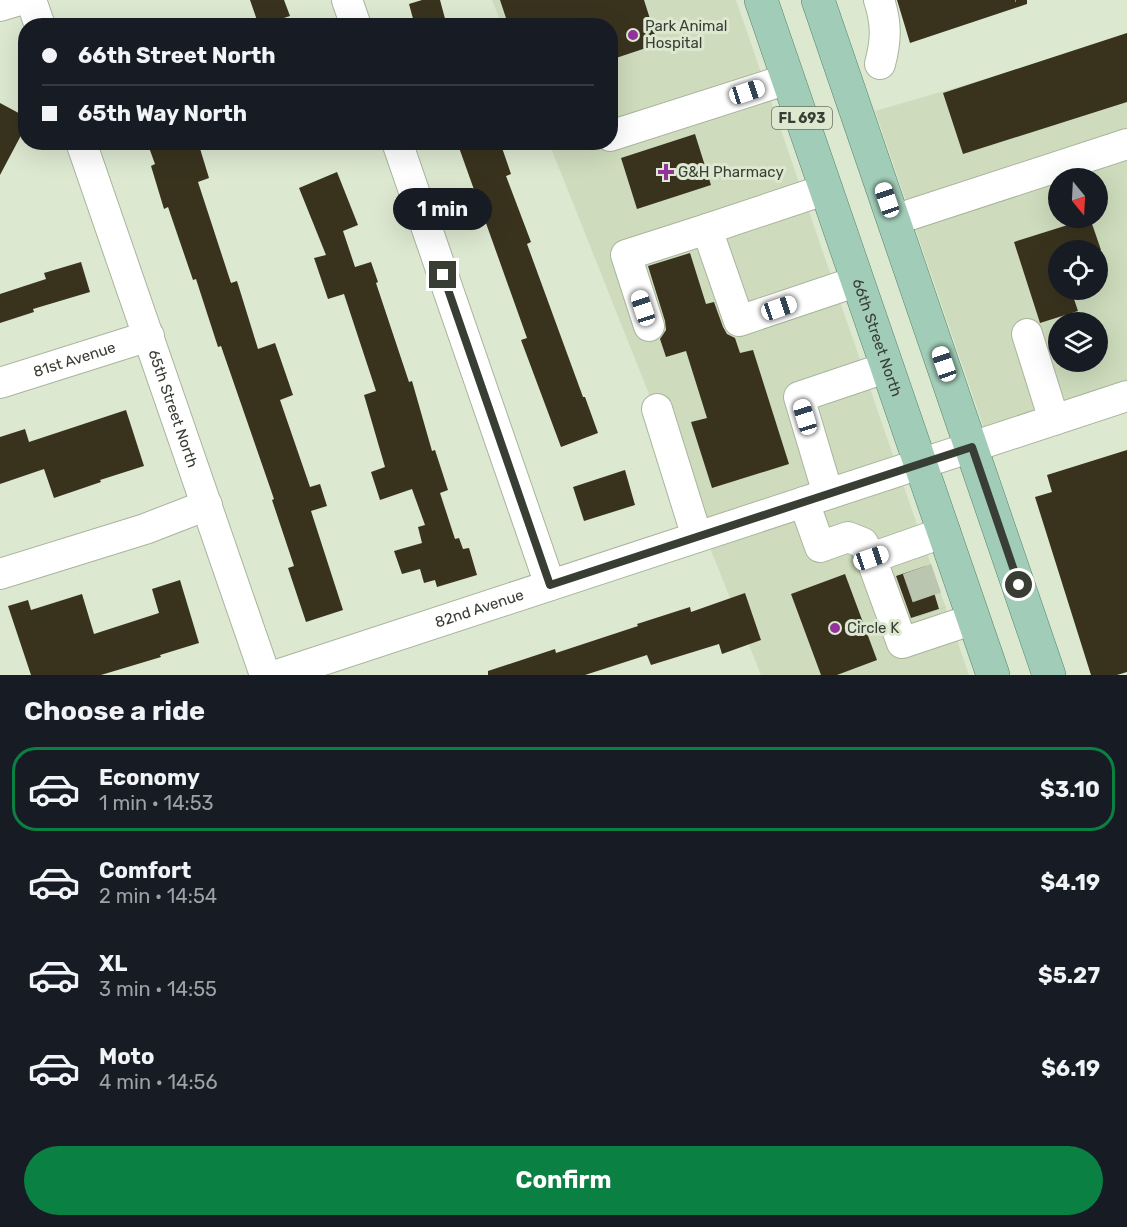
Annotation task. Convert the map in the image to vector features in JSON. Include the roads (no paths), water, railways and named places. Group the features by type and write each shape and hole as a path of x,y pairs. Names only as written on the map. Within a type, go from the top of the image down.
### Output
{"main road":[{"name":"66th Street North","path":"761,0 993,675"},
{"name":"FL 693","path":"818,0 1049,675"}],"street":[{"path":"0,6 20,0"},
{"path":"31,0 37,18"},
{"path":"347,0 353,18"},
{"path":"879,0 884,16 885,31 885,45 880,64"},
{"path":"618,133 788,79"},
{"path":"894,220 1127,144"},
{"name":"65th Street North","path":"84,150 265,675"},
{"path":"400,150 550,585"},
{"path":"649,326 626,255 826,189"},
{"path":"707,230 739,321 858,281"},
{"path":"1027,334 1054,420"},
{"name":"81st Avenue","path":"0,383 149,336"},
{"path":"888,367 799,397 816,498 820,547 848,537 863,543 871,558 902,643 935,621 974,619"},
{"name":"82nd Avenue","path":"277,675 1127,396"},
{"path":"657,409 698,537"},
{"path":"0,574 146,529 207,504"},
{"path":"871,558 913,557 945,532"}],"tunnel":[{"path":"917,569 932,612"}],"place":[{"name":"Park Animal Hospital","path":"633,35"},
{"name":"G&H Pharmacy","path":"666,172"},
{"name":"Circle K","path":"835,628"}]}
